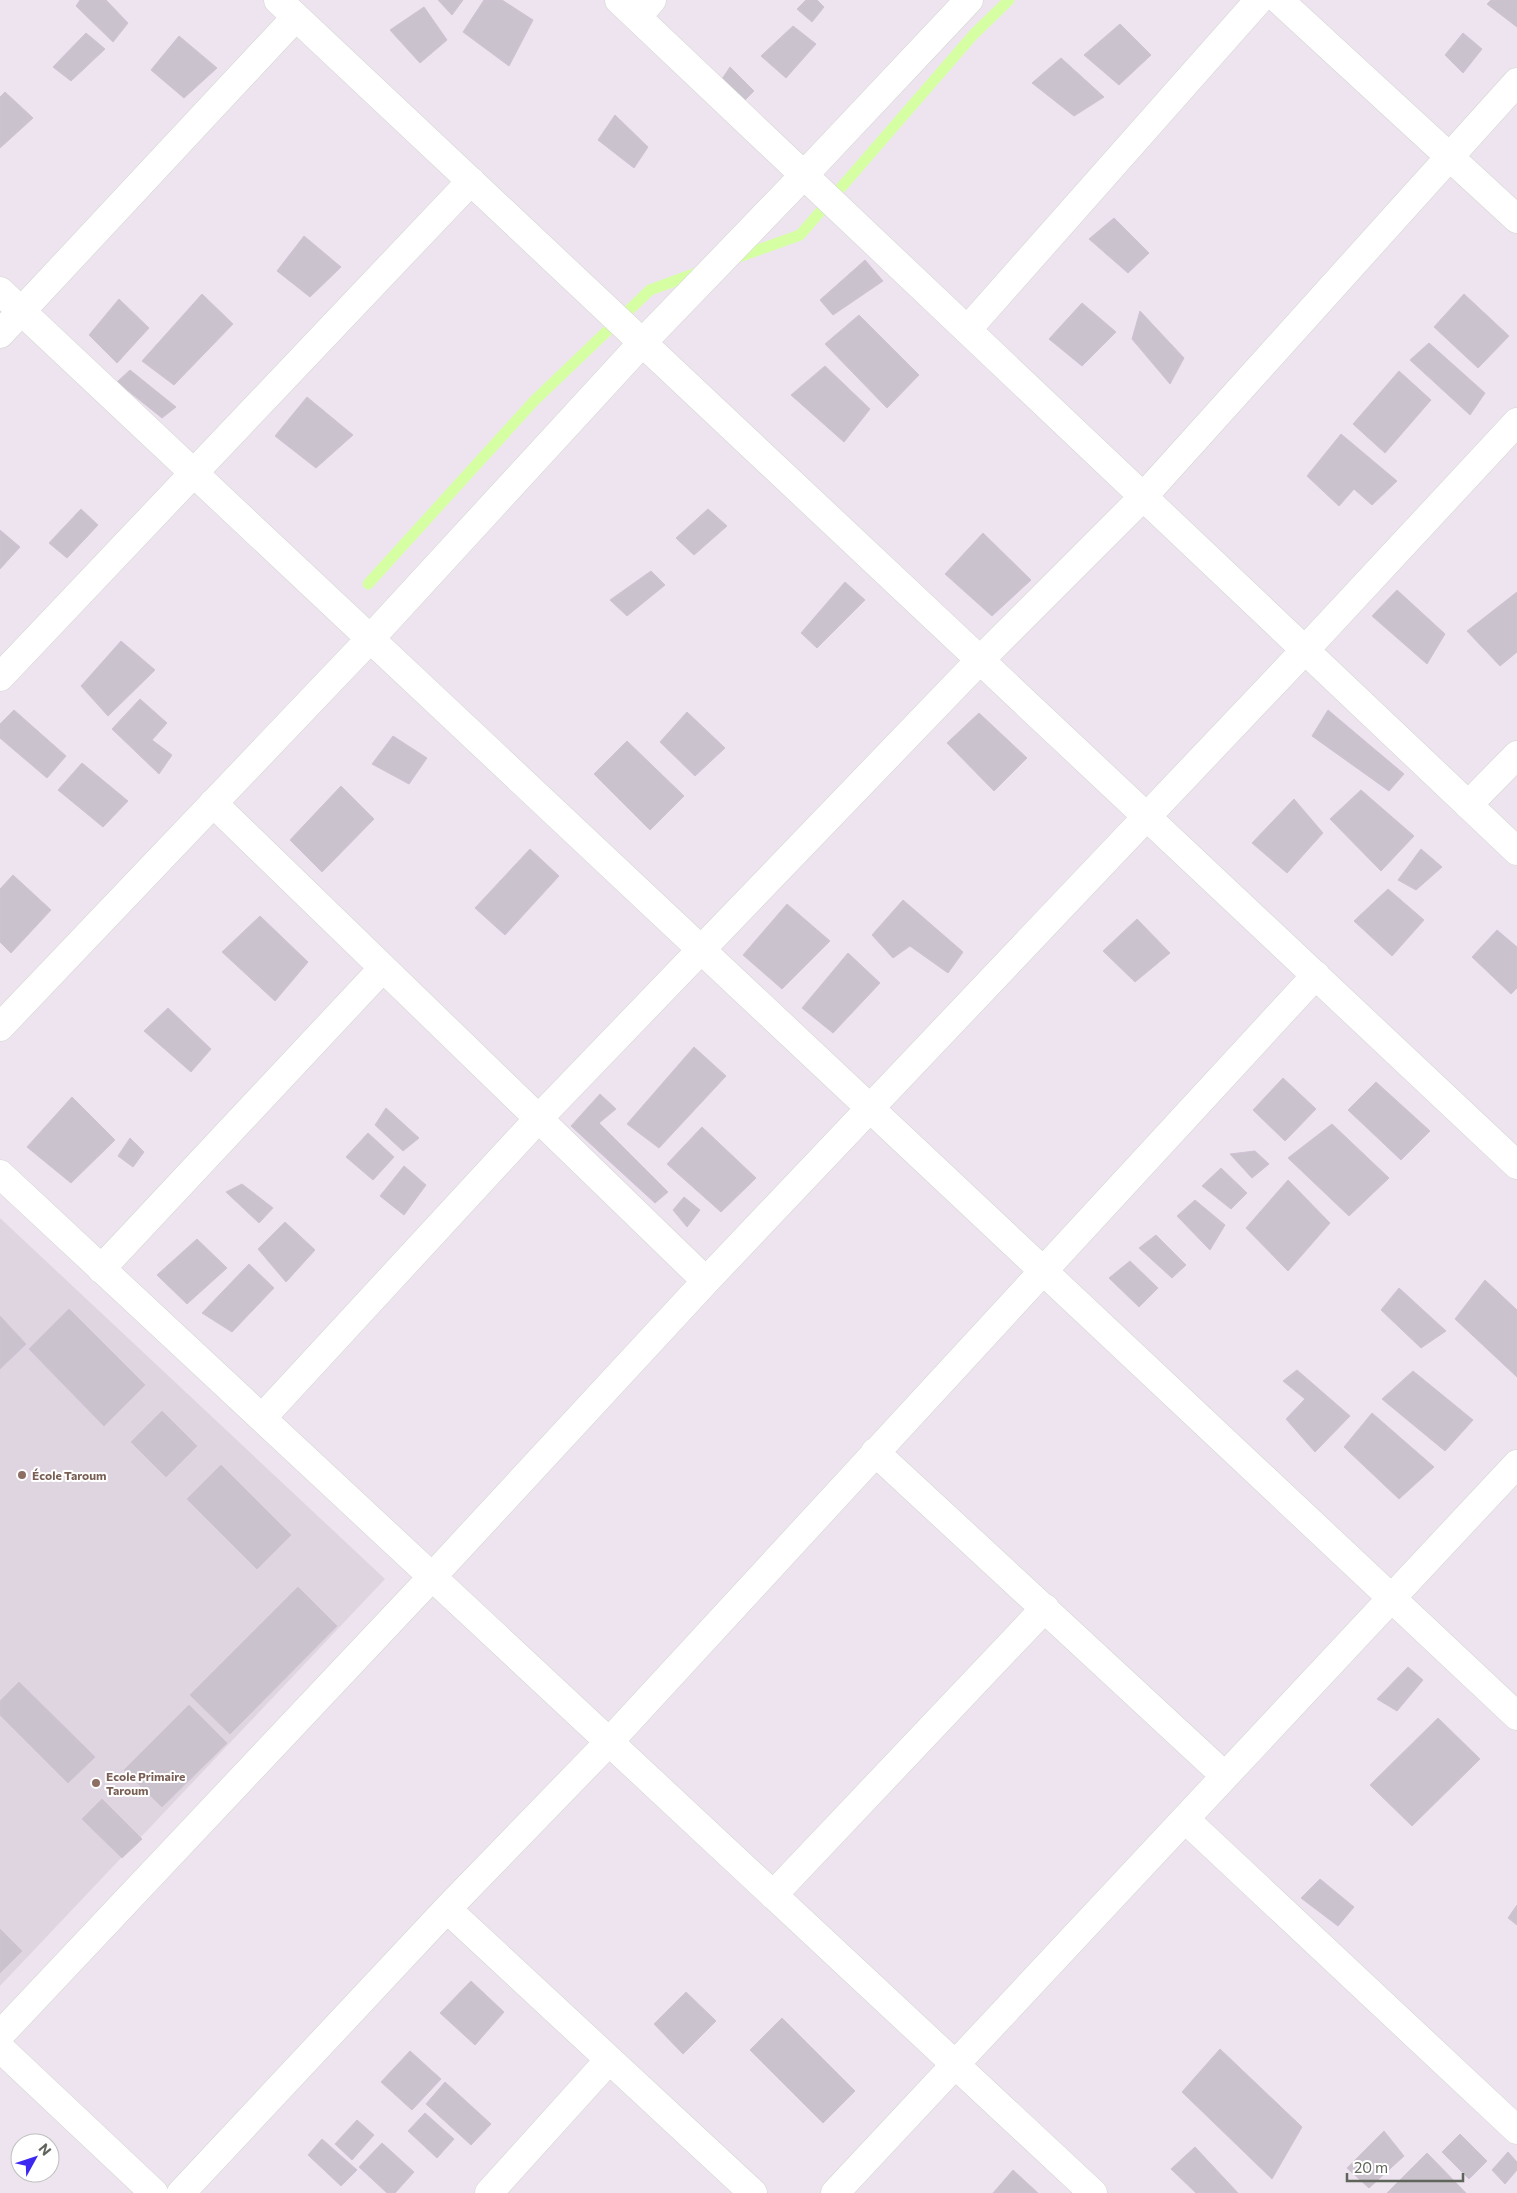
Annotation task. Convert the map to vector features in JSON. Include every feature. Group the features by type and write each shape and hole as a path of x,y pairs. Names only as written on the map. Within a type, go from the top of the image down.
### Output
{"street":[{"path":"0,1026 370,639 642,343 804,175 968,0"},
{"path":"967,330 1259,0"},
{"path":"1279,0 1517,219"},
{"path":"636,6 804,175 1517,851"},
{"path":"0,334 286,8 1517,1165"},
{"path":"262,1418 538,1118 980,660 1144,497 1517,82"},
{"path":"0,677 471,181"},
{"path":"0,291 1517,1716"},
{"path":"0,2035 432,1577 706,1281 1305,650 1517,422"},
{"path":"1468,805 1517,755"},
{"path":"214,803 706,1281"},
{"path":"101,1269 383,968"},
{"path":"181,2193 448,1909 609,1742 1316,975"},
{"path":"0,1174 1093,2193"},
{"path":"875,1452 1225,1776"},
{"path":"835,2193 1517,1464"},
{"path":"773,1895 1045,1608"},
{"path":"1185,1819 1517,2130"},
{"path":"448,1909 753,2193"},
{"path":"0,2048 154,2193"},
{"path":"489,2193 610,2060"}],"shaded area":[{"name":"Ecole Primaire Taroum","path":"0,1218 385,1579 0,1986"}],"building":[{"path":"80,0 106,0 128,23 113,42 76,6"},
{"path":"438,0 463,0 452,15"},
{"path":"484,0 502,0 533,20 509,66 463,32"},
{"path":"806,0 817,0 824,7 812,22 797,9"},
{"path":"1491,0 1517,0 1517,27 1487,4"},
{"path":"424,7 447,40 420,63 390,30"},
{"path":"1120,24 1151,55 1119,85 1084,55"},
{"path":"793,26 816,44 786,78 761,56"},
{"path":"86,33 105,49 71,81 53,67"},
{"path":"1463,33 1482,49 1463,73 1445,55"},
{"path":"179,36 217,68 184,98 151,70"},
{"path":"1061,58 1104,97 1074,116 1032,83"},
{"path":"730,67 754,91 742,103 722,79"},
{"path":"5,92 33,118 0,148 0,97"},
{"path":"615,115 648,147 634,168 598,140"},
{"path":"1114,218 1149,253 1128,273 1089,239"},
{"path":"304,236 341,267 310,297 277,271"},
{"path":"865,260 883,281 833,315 820,300"},
{"path":"202,294 233,324 174,385 142,361"},
{"path":"1464,294 1509,336 1478,368 1434,327"},
{"path":"119,299 149,328 117,363 89,335"},
{"path":"1082,303 1116,332 1082,366 1049,339"},
{"path":"1140,311 1184,358 1170,384 1132,339"},
{"path":"859,315 919,375 887,408 825,344"},
{"path":"1429,343 1485,393 1470,415 1410,360"},
{"path":"825,366 870,409 844,442 791,395"},
{"path":"130,370 176,407 162,418 117,382"},
{"path":"1399,371 1431,400 1385,453 1353,424"},
{"path":"307,397 353,435 316,468 275,436"},
{"path":"1341,434 1397,481 1372,505 1354,489 1339,506 1307,476"},
{"path":"81,509 98,525 67,558 49,543"},
{"path":"708,509 727,526 694,555 676,538"},
{"path":"0,530 20,547 0,569"},
{"path":"983,533 1031,580 992,616 945,574"},
{"path":"651,571 665,585 627,616 610,600"},
{"path":"845,582 865,600 817,648 801,633"},
{"path":"1397,590 1445,634 1427,664 1372,616"},
{"path":"1517,592 1517,652 1500,666 1467,631"},
{"path":"121,641 155,670 108,716 81,686"},
{"path":"140,699 167,723 152,740 172,755 159,774 112,729"},
{"path":"14,710 66,756 47,778 0,738 0,724"},
{"path":"1328,710 1404,774 1389,791 1312,736"},
{"path":"687,712 725,748 695,776 660,742"},
{"path":"979,713 1027,758 994,791 947,743"},
{"path":"393,736 427,758 409,784 372,764"},
{"path":"627,741 684,796 650,830 594,774"},
{"path":"82,763 128,801 103,827 58,790"},
{"path":"341,786 374,819 322,872 290,840"},
{"path":"1361,790 1414,836 1381,871 1330,819"},
{"path":"1294,799 1323,833 1287,873 1252,843"},
{"path":"530,849 559,876 505,935 475,908"},
{"path":"1421,849 1442,867 1416,890 1398,880"},
{"path":"13,875 51,910 11,953 0,942 0,889"},
{"path":"1388,889 1424,920 1392,956 1354,921"},
{"path":"903,900 963,952 948,973 910,946 893,958 872,935"},
{"path":"787,904 830,941 782,989 743,955"},
{"path":"260,916 308,962 275,1001 222,952"},
{"path":"1137,919 1170,953 1135,982 1103,951"},
{"path":"1497,930 1517,947 1517,988 1511,994 1472,957"},
{"path":"848,953 880,983 833,1033 802,1008"},
{"path":"168,1008 211,1049 191,1072 144,1031"},
{"path":"694,1047 726,1076 659,1148 627,1124"},
{"path":"1283,1078 1316,1109 1285,1141 1253,1110"},
{"path":"1376,1082 1430,1131 1401,1160 1348,1110"},
{"path":"600,1094 616,1109 599,1123 668,1192 655,1203 571,1126"},
{"path":"72,1097 115,1140 71,1183 27,1147"},
{"path":"386,1108 419,1138 403,1151 375,1125"},
{"path":"1332,1124 1389,1178 1349,1216 1288,1158"},
{"path":"702,1127 756,1178 721,1212 667,1164"},
{"path":"368,1133 394,1157 373,1180 346,1157"},
{"path":"130,1138 144,1152 133,1167 118,1156"},
{"path":"1255,1151 1269,1164 1252,1178 1230,1154"},
{"path":"404,1166 426,1185 404,1215 380,1196"},
{"path":"1221,1168 1247,1193 1231,1209 1202,1186"},
{"path":"1288,1180 1330,1223 1288,1271 1246,1228"},
{"path":"242,1184 273,1208 259,1223 226,1192"},
{"path":"684,1197 700,1210 687,1227 673,1210"},
{"path":"1195,1200 1225,1225 1210,1250 1177,1216"},
{"path":"285,1222 315,1250 286,1282 258,1249"},
{"path":"1156,1235 1186,1265 1172,1278 1139,1248"},
{"path":"197,1239 227,1268 187,1304 157,1275"},
{"path":"1130,1261 1158,1288 1139,1307 1109,1278"},
{"path":"249,1264 274,1288 232,1332 202,1313"},
{"path":"1485,1280 1517,1310 1517,1377 1455,1319"},
{"path":"1399,1288 1446,1331 1421,1348 1381,1310"},
{"path":"69,1309 145,1385 104,1426 29,1349"},
{"path":"0,1316 26,1344 0,1369"},
{"path":"1297,1370 1350,1416 1315,1452 1286,1419 1305,1399 1283,1381"},
{"path":"1413,1371 1473,1420 1445,1451 1382,1399"},
{"path":"162,1411 197,1446 166,1477 131,1442"},
{"path":"1372,1413 1434,1467 1399,1499 1344,1447"},
{"path":"221,1465 291,1535 257,1569 187,1499"},
{"path":"298,1587 337,1626 230,1734 190,1695"},
{"path":"1408,1667 1423,1680 1397,1711 1377,1699"},
{"path":"19,1682 95,1757 68,1783 0,1715 0,1701"},
{"path":"189,1705 227,1743 162,1807 124,1770"},
{"path":"1438,1718 1480,1759 1412,1826 1370,1785"},
{"path":"102,1799 142,1839 122,1858 82,1819"},
{"path":"1320,1879 1354,1907 1338,1926 1301,1898"},
{"path":"1517,1905 1517,1925 1508,1918"},
{"path":"0,1929 22,1951 0,1973"},
{"path":"471,1981 504,2012 475,2045 440,2013"},
{"path":"686,1992 716,2021 683,2054 654,2024"},
{"path":"782,2018 855,2091 823,2123 750,2050"},
{"path":"1220,2049 1302,2127 1272,2179 1182,2092"},
{"path":"410,2051 441,2079 412,2110 381,2082"},
{"path":"445,2082 491,2124 471,2145 426,2104"},
{"path":"425,2113 454,2139 437,2158 408,2131"},
{"path":"357,2120 374,2135 352,2160 335,2144"},
{"path":"1384,2131 1404,2156 1369,2188 1347,2168"},
{"path":"1460,2134 1487,2161 1469,2179 1442,2152"},
{"path":"322,2139 357,2170 341,2186 308,2155"},
{"path":"382,2143 414,2172 395,2193 387,2193 359,2167"},
{"path":"1195,2147 1238,2193 1196,2193 1171,2169"},
{"path":"1508,2152 1517,2162 1517,2170 1505,2184 1492,2170"},
{"path":"1427,2153 1466,2193 1387,2193"},
{"path":"1013,2170 1038,2193 993,2193"}],"waterway":[{"path":"733,259 800,235 974,34 1009,0"},
{"path":"368,584 534,401 650,290 702,271"}],"place":[{"name":"École Taroum","path":"22,1475"},
{"name":"Ecole Primaire Taroum","path":"96,1783"}]}
